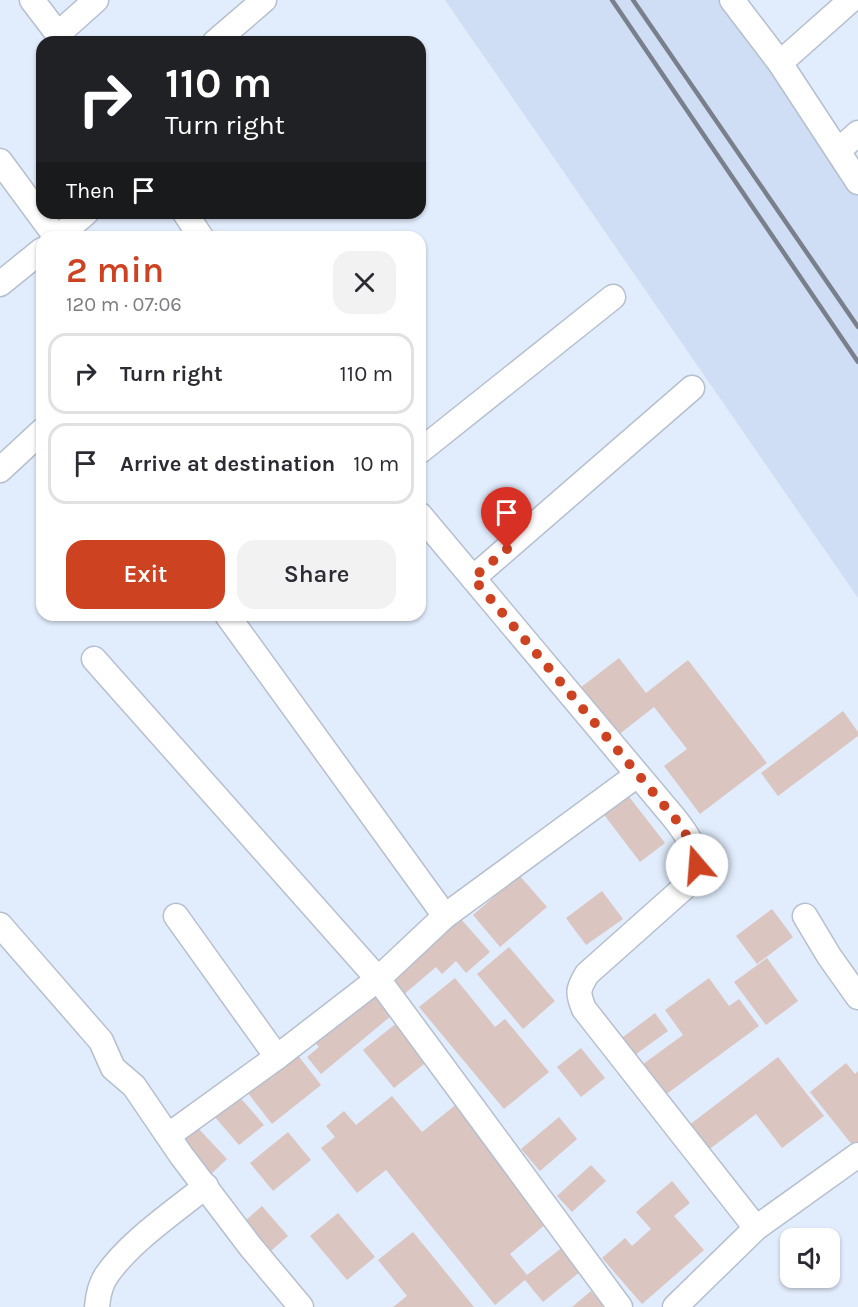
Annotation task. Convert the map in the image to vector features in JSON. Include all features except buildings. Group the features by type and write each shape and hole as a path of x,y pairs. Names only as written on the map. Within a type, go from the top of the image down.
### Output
{"street":[{"path":"32,0 59,36"},
{"path":"63,36 96,0"},
{"path":"222,36 264,0"},
{"path":"732,0 780,63 858,182"},
{"path":"780,63 851,0"},
{"path":"838,151 858,133"},
{"path":"0,161 36,209"},
{"path":"64,231 79,219"},
{"path":"0,284 36,255"},
{"path":"426,446 613,297"},
{"path":"473,578 692,388"},
{"path":"0,470 36,437"},
{"path":"426,521 672,814 689,839 696,855 695,873 687,885 587,974 579,988 579,997 584,1009 756,1228"},
{"path":"231,621 445,916"},
{"path":"94,659 378,979 620,1307"},
{"path":"169,1135 277,1057 378,979 445,916 637,775"},
{"path":"176,916 277,1057"},
{"path":"805,916 829,956 858,997"},
{"path":"0,925 101,1041 113,1068 134,1086 181,1155 250,1246 301,1307"},
{"path":"675,1307 756,1228 858,1155"},
{"path":"97,1307 98,1294 105,1277 133,1245 206,1186"}],"shaded area":[{"path":"445,0 730,0 858,189 858,598"}],"railway":[{"path":"612,0 858,362"},
{"path":"633,0 858,327"}],"route":[{"path":"507,549 473,578 678,822 689,839 696,855 697,865"}]}
